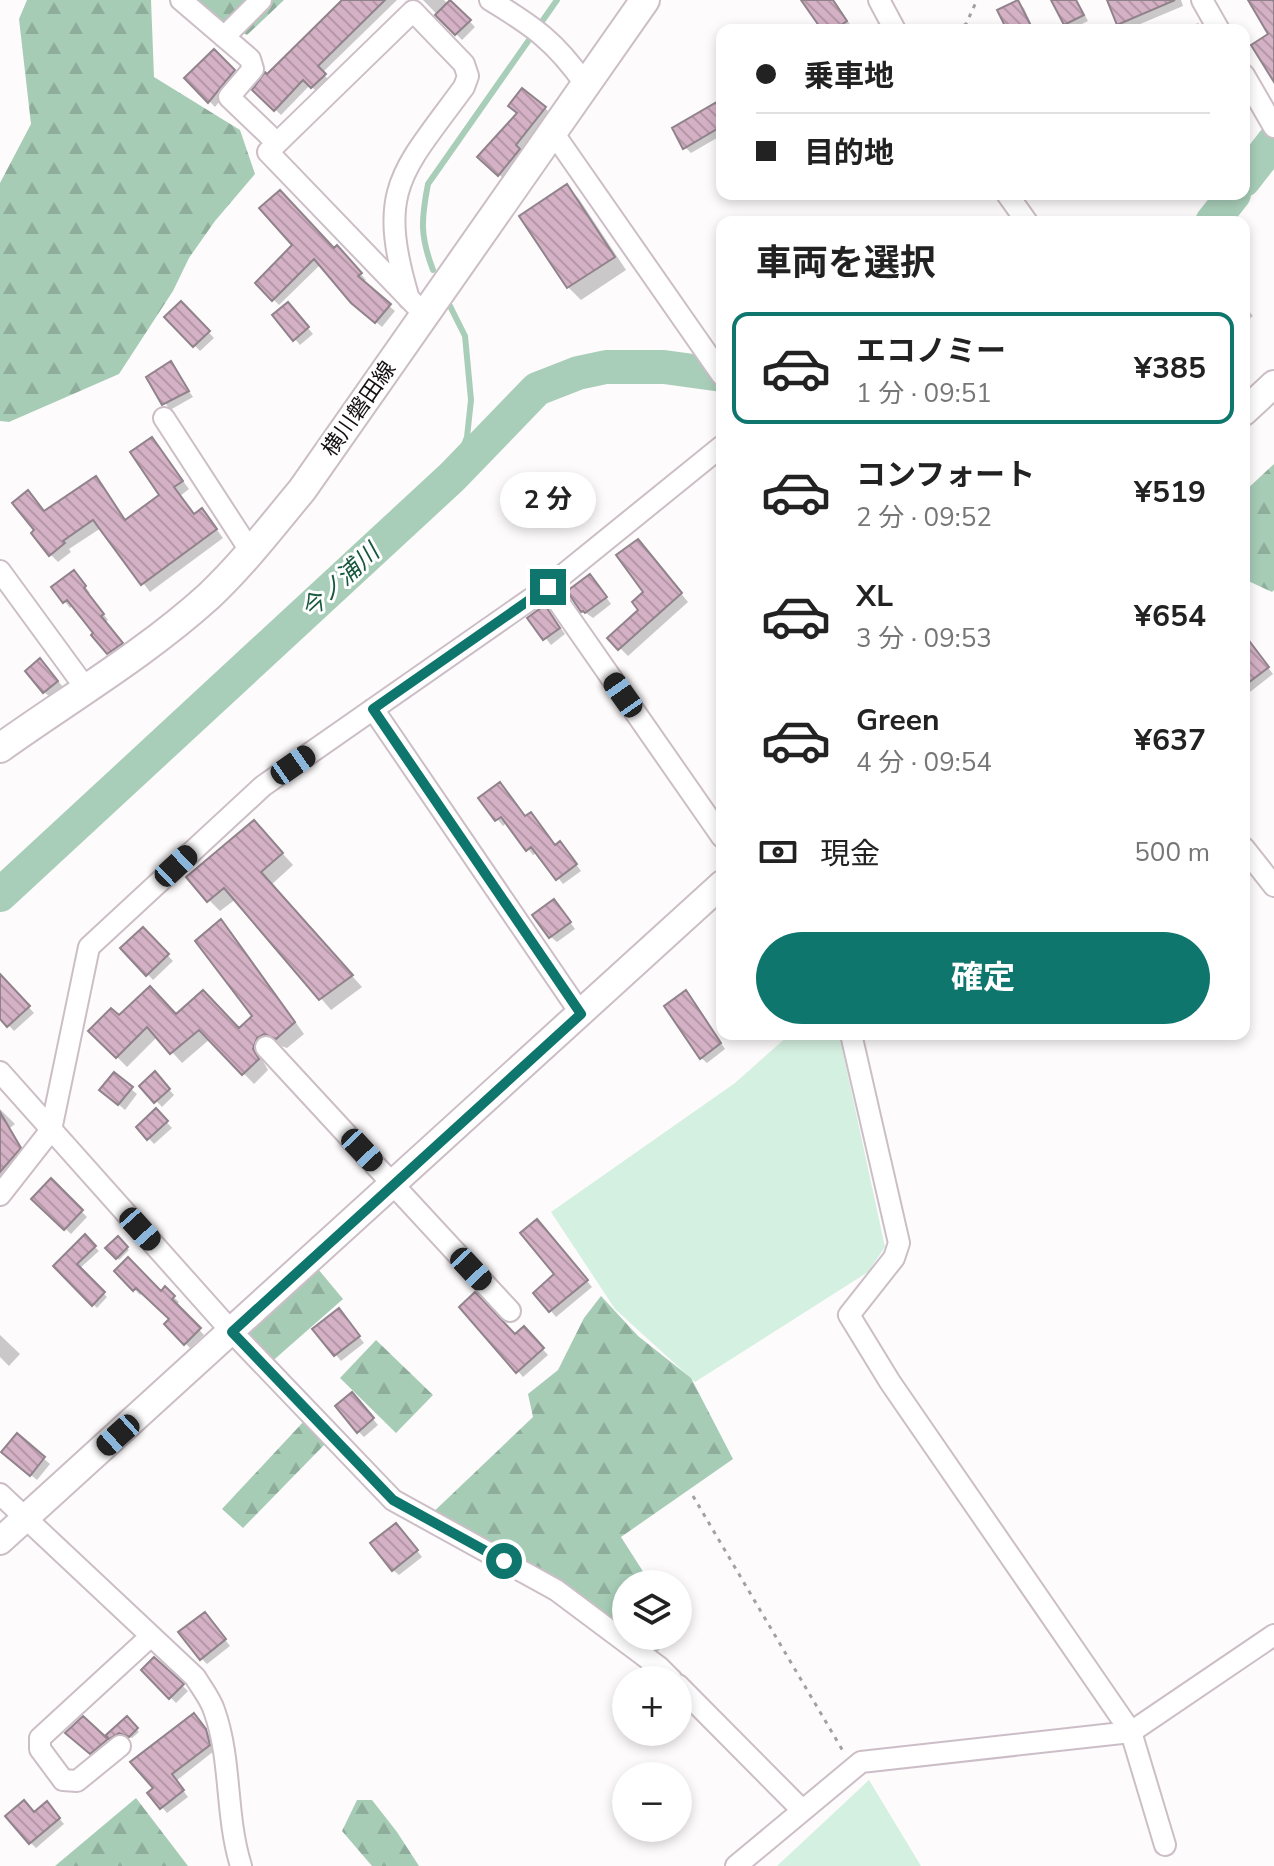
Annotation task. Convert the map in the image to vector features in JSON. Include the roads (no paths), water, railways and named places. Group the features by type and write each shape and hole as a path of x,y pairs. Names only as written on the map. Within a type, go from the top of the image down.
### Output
{"main road":[{"name":"横川磐田線","path":"0,748 87,690 190,612 251,552 302,490 417,306 552,131 645,0"}],"street":[{"path":"181,0 250,59 253,69 229,97 277,143"},
{"path":"224,37 261,0"},
{"path":"490,0 551,40 585,84"},
{"path":"879,0 892,24"},
{"path":"1202,0 1216,24"},
{"path":"413,11 464,64 468,76 464,87 408,163 397,191 393,225 397,257 417,306 268,152 413,11"},
{"path":"1250,84 1272,119"},
{"path":"552,131 716,367"},
{"path":"1250,406 1274,384"},
{"path":"164,418 251,552"},
{"path":"0,1195 51,1130 89,947 263,786 548,587 716,451"},
{"path":"0,571 87,690"},
{"path":"548,587 716,828"},
{"path":"373,709 581,1014"},
{"path":"1250,856 1274,886"},
{"path":"0,1541 716,890"},
{"path":"852,1040 899,1243 894,1258 849,1315 890,1382 1131,1732 1165,1845"},
{"path":"266,1047 510,1311"},
{"path":"0,1072 232,1332 393,1500 556,1590 658,1666"},
{"path":"0,1494 195,1677 213,1706 224,1744 235,1847 241,1866"},
{"path":"736,1866 861,1762 1131,1732 1274,1635"},
{"path":"120,1746 77,1781 63,1780 40,1749 40,1738 151,1636"},
{"path":"692,1699 802,1810"}],"waterway":[{"path":"433,270 423,228 428,184 557,0"},
{"name":"今ノ浦川","path":"1250,172 1274,141"},
{"name":"今ノ浦川","path":"1217,216 1229,200"},
{"path":"450,306 465,336 471,400 467,437 452,477"},
{"name":"今ノ浦川","path":"0,895 452,477 537,389 578,373 606,367 664,367 716,374"}]}
